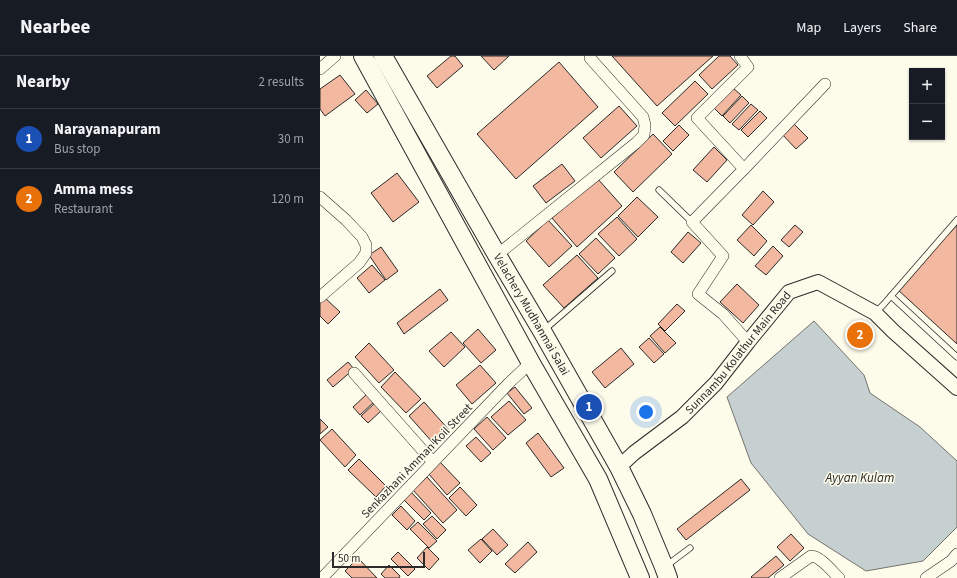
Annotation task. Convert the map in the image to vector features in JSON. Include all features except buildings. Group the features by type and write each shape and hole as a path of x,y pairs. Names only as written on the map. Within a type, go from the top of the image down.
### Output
{"main road":[{"name":"Velachery Mudhanmai Salai","path":"363,56 532,365 598,479 640,578"},
{"name":"Velachery Mudhanmai Salai","path":"383,56 619,467 642,514 666,572"}],"street":[{"path":"320,69 335,56"},
{"path":"740,56 748,67 697,118 744,168"},
{"path":"497,255 644,135 645,125 643,117 590,58"},
{"path":"748,342 723,314 698,294 723,256 692,222 825,84"},
{"path":"320,197 346,220 362,237 366,245 366,253 359,263 320,297"},
{"name":"Sunnambu Kolathur Main Road","path":"619,467 634,453 682,418 716,383 789,292 818,282 875,313 957,388"},
{"name":"Senkazhani Amman Koil Street","path":"322,578 527,366 532,365"},
{"path":"354,374 433,462"},
{"path":"926,578 951,561 957,554"},
{"path":"780,578 811,556 814,556 839,578"}],"lane":[{"path":"659,190 692,222"},
{"path":"875,313 957,220"},
{"path":"542,331 612,271"},
{"path":"891,296 957,357"},
{"path":"666,572 690,548"}],"water":[{"name":"Ayyan Kulam","path":"814,321 864,375 870,393 920,427 957,461 957,527 923,561 866,571 808,534 751,463 727,397"}],"place":[{"name":"Amma mess","path":"860,335"},
{"name":"Narayanapuram","path":"589,407"}]}
